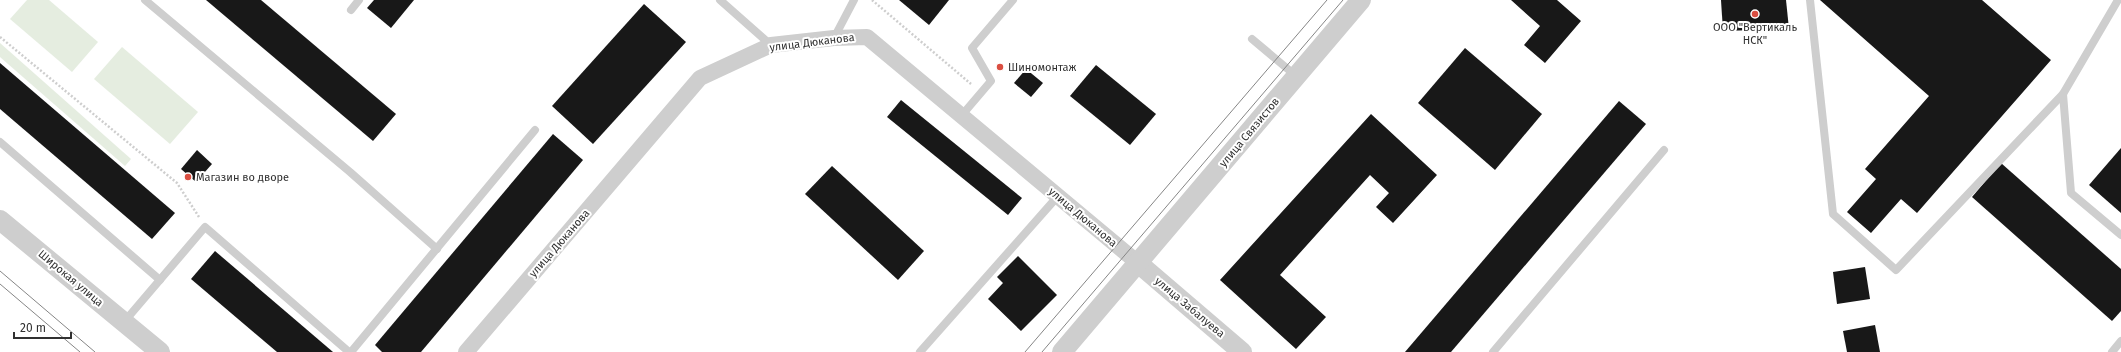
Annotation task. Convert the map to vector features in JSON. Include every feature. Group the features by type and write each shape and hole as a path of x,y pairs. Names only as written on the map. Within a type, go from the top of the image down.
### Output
{"street":[{"name":"улица Связистов","path":"1062,352 1361,0"},
{"name":"улица Дюканова","path":"466,352 700,78 771,45 834,38 868,37 1138,263"},
{"name":"Широкая улица","path":"0,220 160,352"},
{"name":"улица Забалуева","path":"1138,263 1242,352"}],"lane":[{"path":"145,0 350,172 437,249"},
{"path":"351,10 360,0"},
{"path":"720,0 771,45"},
{"path":"834,38 854,0"},
{"path":"962,115 991,81 972,48 1013,0"},
{"path":"1810,0 1833,214 1896,270 2063,94 2118,0"},
{"path":"1252,39 1296,76"},
{"path":"2063,94 2071,193 2121,235"},
{"path":"124,322 205,227 350,352 535,130"},
{"path":"0,142 160,280"},
{"path":"1493,352 1664,150"},
{"path":"920,352 1058,196"},
{"path":"2112,352 2121,341"}],"path":[{"path":"872,0 981,92"},
{"path":"0,37 178,183 205,227"}],"shaded area":[{"path":"27,0 49,0 98,42 72,72 10,19"},
{"path":"0,43 131,159 125,166 0,57"},
{"path":"122,47 198,112 170,144 94,79"}],"building":[{"path":"206,0 261,0 396,114 373,141"},
{"path":"374,0 414,0 391,28 367,8"},
{"path":"899,0 949,0 929,25"},
{"path":"1511,0 1557,0 1581,21 1545,63 1524,45 1540,26"},
{"name":"ООО \"Вертикаль НСК\"","path":"1721,0 1786,0 1789,29 1723,31"},
{"path":"1820,0 1982,0 2051,60 1917,213 1901,199 1871,233 1847,212 1876,179 1865,169 1929,96"},
{"path":"644,4 686,42 593,144 552,106"},
{"path":"1465,48 1542,114 1495,170 1418,103"},
{"path":"0,63 175,213 152,239 0,109"},
{"path":"1096,65 1156,114 1130,145 1070,96"},
{"path":"1026,69 1043,83 1031,97 1014,83"},
{"path":"901,100 1022,198 1008,215 887,117"},
{"path":"1619,101 1646,124 1451,352 1405,352"},
{"path":"1371,114 1437,175 1393,223 1376,207 1389,193 1370,175 1280,275 1326,317 1296,349 1220,280"},
{"path":"553,134 583,160 421,352 382,352 375,345"},
{"path":"2121,148 2121,213 2089,185"},
{"path":"197,150 212,164 196,182 181,169"},
{"path":"2001,163 2121,269 2121,311 2112,321 1972,197"},
{"path":"832,166 924,251 898,280 805,194"},
{"path":"215,251 333,352 277,352 191,279"},
{"path":"1018,256 1057,295 1021,331 988,299 1003,283 997,277"},
{"path":"1865,267 1870,299 1837,304 1833,272"},
{"path":"1875,325 1880,352 1847,352 1843,331"}],"tram line":[{"path":"1025,352 1327,0"},
{"path":"1042,352 1343,0"},
{"path":"0,271 95,352"},
{"path":"0,284 80,352"}],"place":[{"name":"ООО \"Вертикаль НСК\"","path":"1755,14"},
{"name":"Шиномонтаж","path":"1000,67"},
{"name":"Магазин во дворе","path":"188,177"}]}
